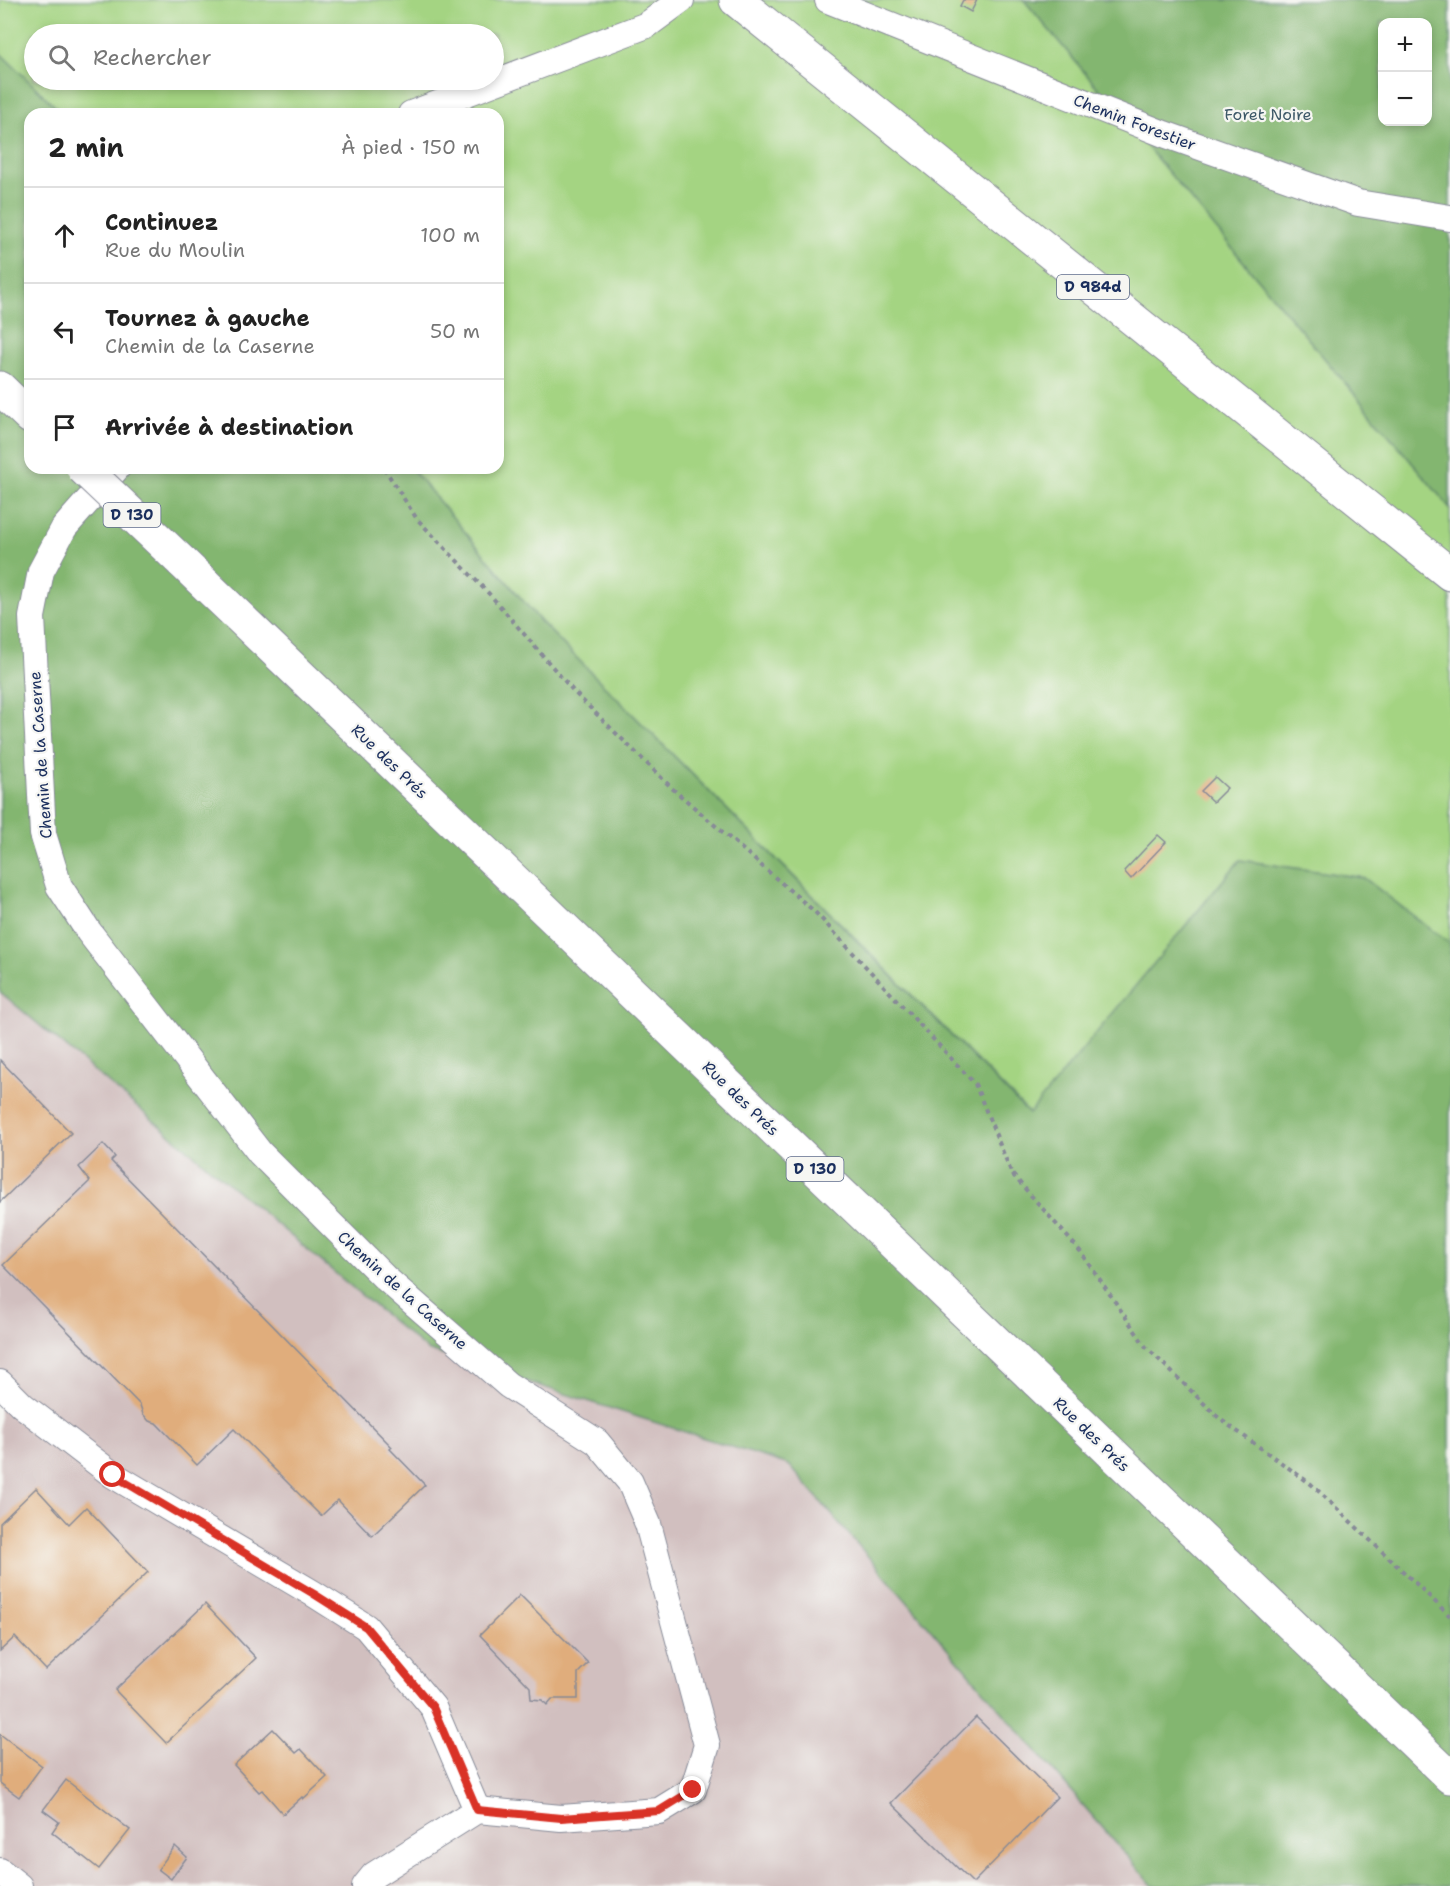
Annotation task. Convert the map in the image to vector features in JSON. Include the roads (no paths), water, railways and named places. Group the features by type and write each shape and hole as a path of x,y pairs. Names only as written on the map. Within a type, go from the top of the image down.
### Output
{"main road":[{"name":"D 984d","path":"736,0 1450,574"},
{"path":"0,388 24,411"},
{"name":"Rue des Prés","path":"89,474 1450,1777"}],"street":[{"path":"504,79 647,25 681,0"},
{"name":"Chemin Forestier","path":"828,0 1164,134 1293,180 1359,203 1450,218"},
{"path":"427,108 475,90"},
{"name":"Chemin de la Caserne","path":"112,474 64,528 41,571 32,617 43,834 59,886 89,932 260,1154 384,1277 499,1377 597,1442 630,1482 648,1524 707,1745 693,1790 659,1811 561,1818 477,1810"},
{"path":"0,1383 22,1405 113,1475 366,1627 433,1707 477,1810 374,1875 365,1886"},
{"path":"0,1871 19,1886"}],"park label":[{"name":"Foret Noire","path":"1268,114"}]}
